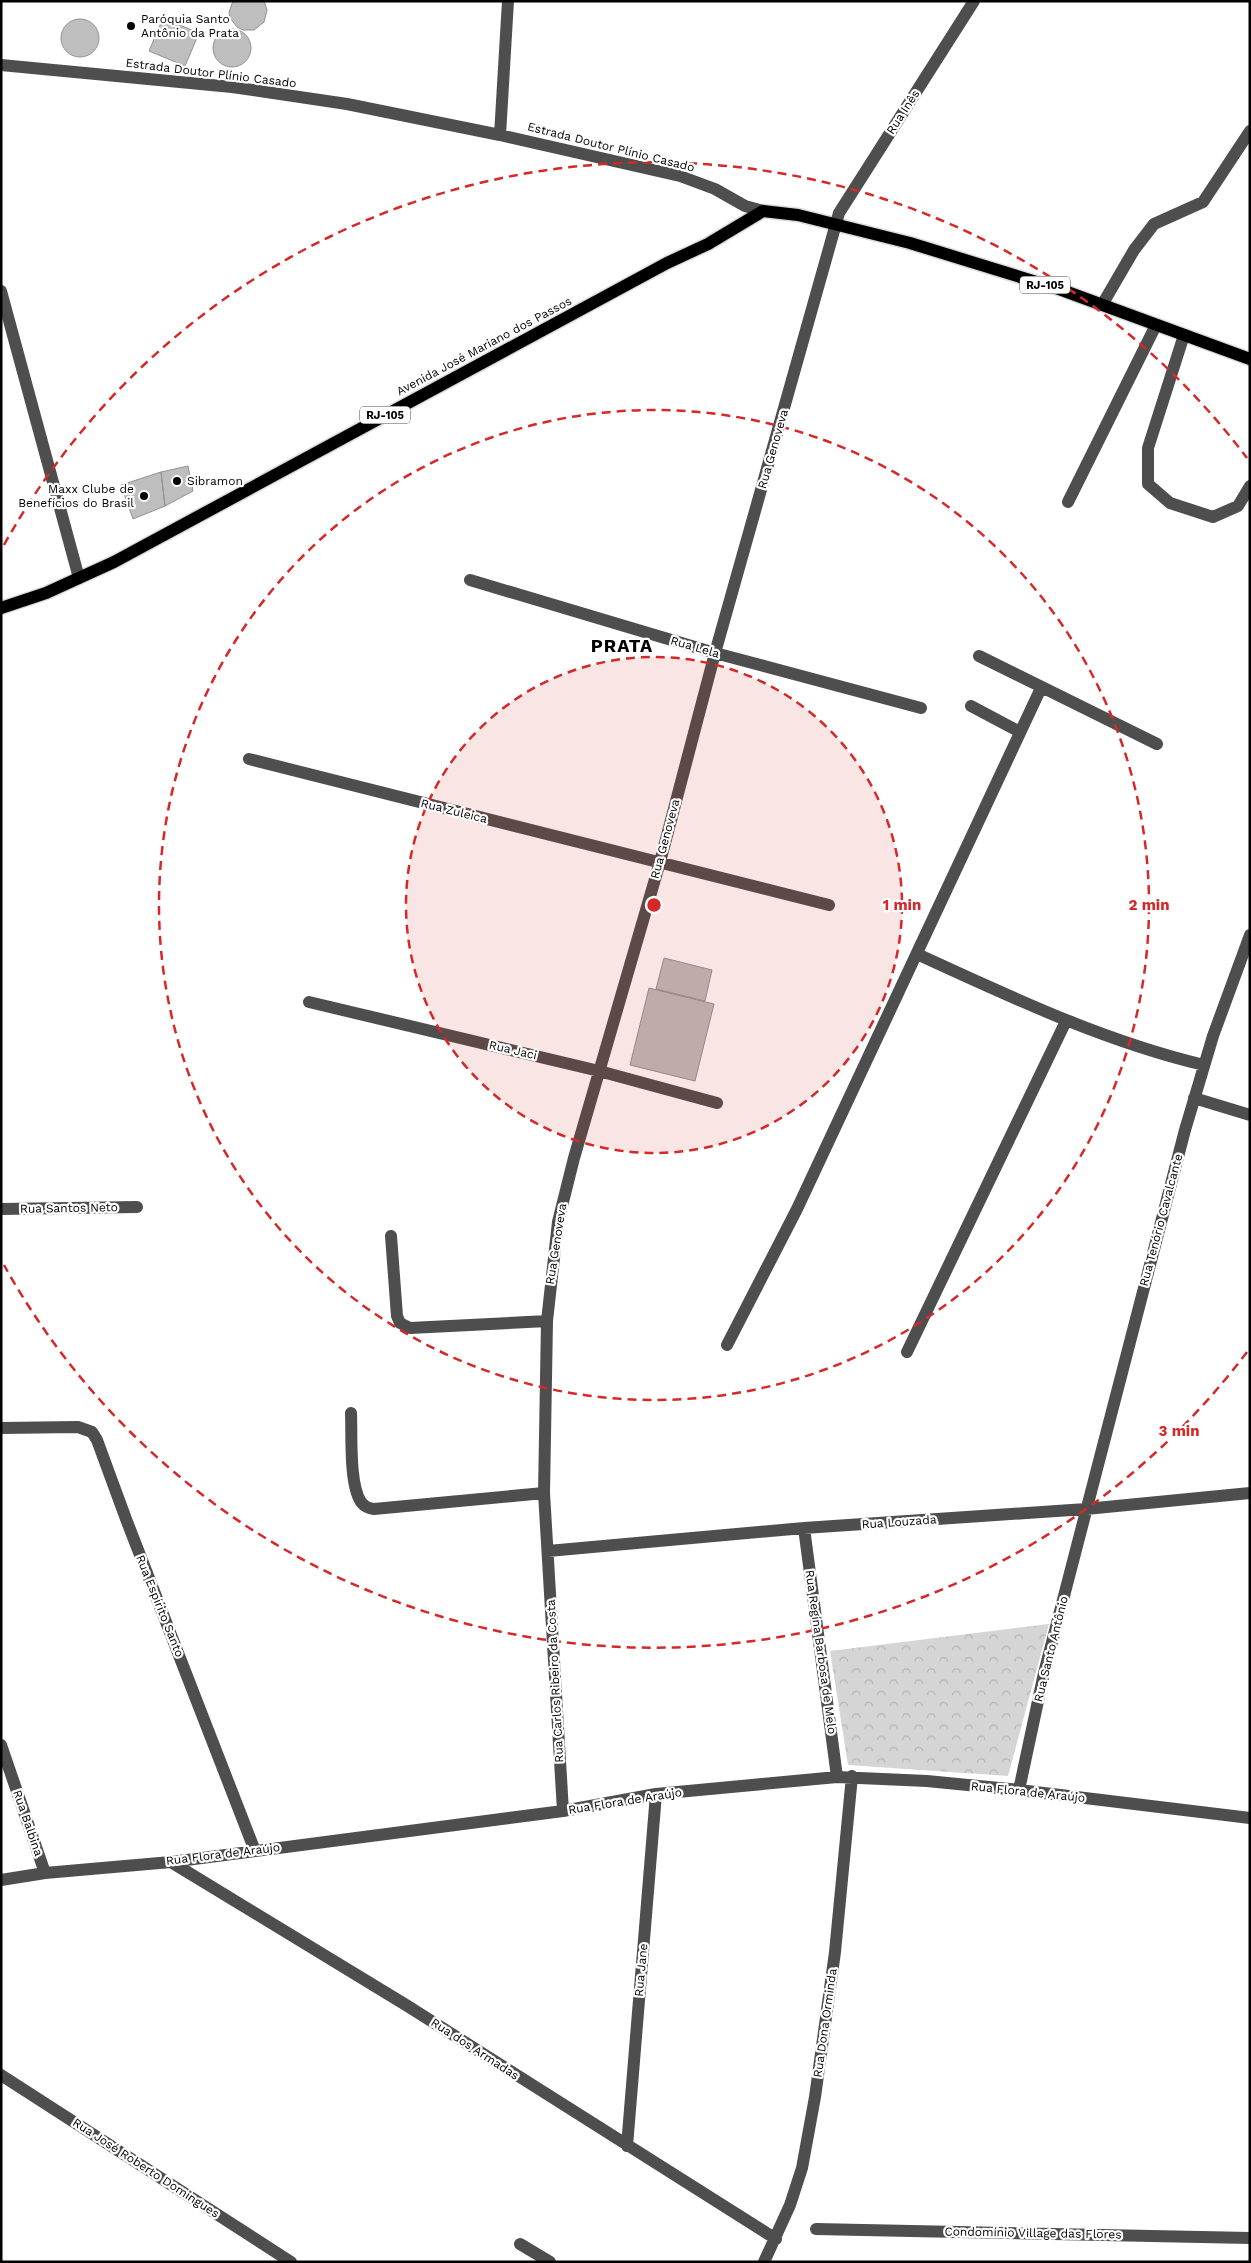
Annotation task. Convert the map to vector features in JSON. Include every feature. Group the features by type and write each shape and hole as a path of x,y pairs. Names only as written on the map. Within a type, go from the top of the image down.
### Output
{"main road":[{"name":"Estrada Doutor Plínio Casado","path":"763,211 798,215 910,243 1059,289 1250,359"},
{"name":"Avenida José Mariano dos Passos","path":"1,608 46,593 114,562 667,263 708,244 763,211"}],"street":[{"path":"500,135 508,1"},
{"name":"Rua Inês","path":"836,225 846,199 974,1"},
{"name":"Estrada Doutor Plínio Casado","path":"1,65 232,88 347,104 500,135 680,176 715,190 745,206 763,211"},
{"path":"1102,306 1134,250 1154,224 1203,202 1250,131"},
{"name":"Rua Genoveva","path":"548,1551 544,1493 547,1321 558,1222 599,1071 660,862 715,653 836,225"},
{"path":"1,290 78,578"},
{"path":"1068,502 1156,325"},
{"path":"1184,335 1148,448 1148,484 1170,503 1213,517 1238,506 1250,486"},
{"name":"Rua Lela","path":"470,580 715,653 921,708"},
{"path":"979,656 1157,744"},
{"path":"727,1345 797,1209 1041,688"},
{"path":"970,706 1020,732"},
{"name":"Rua Zuleica","path":"249,760 828,904"},
{"name":"Rua Tenório Cavalcante","path":"1086,1509 1194,1098 1250,935"},
{"path":"917,954 1066,1021 1162,1055 1204,1065"},
{"name":"Rua Jaci","path":"309,1002 599,1071 717,1103"},
{"path":"907,1352 1066,1021"},
{"path":"1194,1098 1250,1116"},
{"name":"Rua Santos Neto","path":"1,1209 137,1207"},
{"path":"391,1236 397,1316 404,1326 410,1328 547,1321"},
{"path":"351,1413 356,1490 362,1503 367,1507 374,1509 544,1493"},
{"name":"Rua Espírito Santo","path":"1,1428 78,1427 92,1432 97,1440 255,1850"},
{"name":"Rua Louzada","path":"548,1551 804,1528 1086,1509 1250,1493"},
{"name":"Rua Santo Antônio","path":"1019,1790 1044,1673 1086,1509"},
{"name":"Rua Regina Barbosa de Melo","path":"804,1528 837,1776"},
{"name":"Rua Carlos Ribeiro da Costa","path":"548,1551 563,1811"},
{"name":"Rua Balbina","path":"1,1745 45,1873"},
{"name":"Rua Flora de Araújo","path":"1,1880 45,1873 172,1862 563,1811 656,1794 837,1776 1019,1790 1250,1818"},
{"name":"Rua Dona Orminda","path":"764,2262 776,2239 802,2168 815,2097 835,1952 852,1776"},
{"name":"Rua Jane","path":"627,2146 656,1794"},
{"name":"Rua dos Armadas","path":"172,1862 406,2005 776,2239"},
{"name":"Rua José Roberto Domingues","path":"1,2075 291,2262"},
{"name":"Condomínio Village das Flores","path":"816,2229 1250,2238"},
{"path":"520,2244 550,2262"}],"green space":[{"path":"1049,1624 1008,1776 848,1765 830,1651"}],"building":[{"path":"233,1 264,1 267,10 264,22 254,30 243,30 237,27 230,18 229,12"},
{"path":"163,18 199,33 185,66 149,51"},
{"path":"80,19 93,25 99,38 93,51 80,57 67,51 61,38 67,25"},
{"path":"232,29 245,35 251,48 245,61 232,67 219,61 213,48 219,35"},
{"name":"Sibramon","path":"188,466 193,491 165,506 161,472"},
{"name":"Maxx Clube de Benefícios do Brasil","path":"161,472 165,506 133,519 121,485"},
{"path":"664,958 712,970 705,1001 656,989"},
{"path":"649,988 714,1004 695,1081 630,1065"}],"place":[{"name":"Paróquia Santo Antônio da Prata","path":"131,26"},
{"name":"Sibramon","path":"177,481"},
{"name":"Maxx Clube de Benefícios do Brasil","path":"144,496"}],"district":[{"name":"PRATA","path":"622,646"}]}
